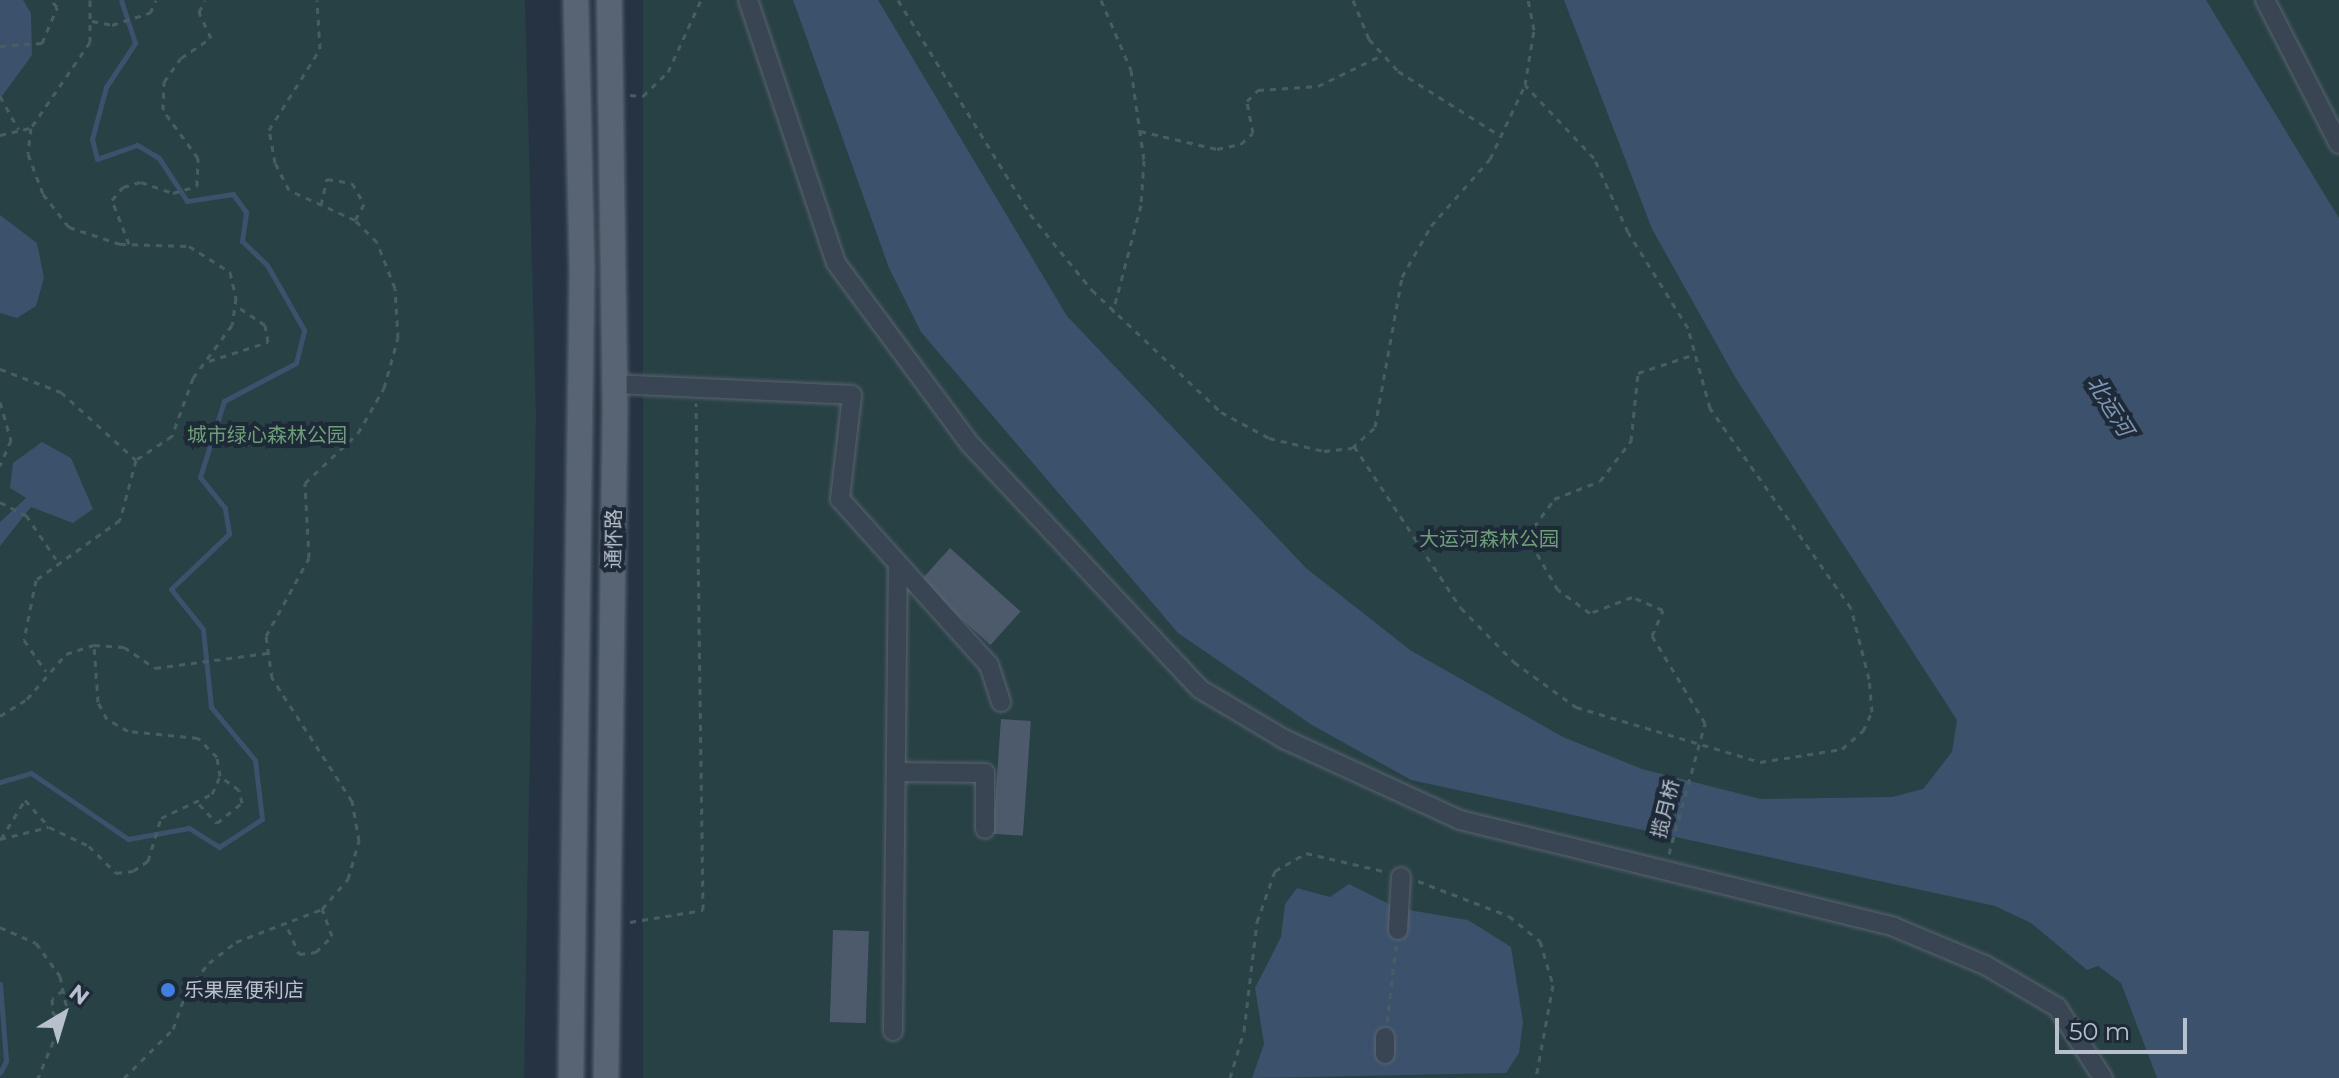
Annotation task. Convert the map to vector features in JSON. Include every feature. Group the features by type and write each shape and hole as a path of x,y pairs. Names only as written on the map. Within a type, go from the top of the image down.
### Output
{"main road":[{"name":"通怀路","path":"571,1078 582,269 576,0"},
{"name":"通怀路","path":"606,1078 610,928 612,384 609,0"}],"street":[{"path":"748,0 836,263 969,443 1200,689 1284,739 1460,820 1894,927 1985,965 2057,1007 2103,1078"},
{"path":"2265,0 2339,144"},
{"path":"612,384 852,395 840,499 989,665 1001,702"},
{"path":"893,1031 898,564"},
{"path":"896,772 985,773 985,829"},
{"path":"1398,930 1401,877"}],"path":[{"path":"0,46 42,43 57,7 51,0"},
{"path":"46,671 24,640 24,612 36,580 56,559 120,520 136,460 172,436 206,361 232,325 235,305 230,272 189,246 129,244 69,227 43,194 28,154 31,128 41,104 90,42 90,0"},
{"path":"92,21 112,25 150,13 156,0"},
{"path":"129,244 112,200 123,187 141,182 173,193 197,186 198,158 163,110 164,82 181,58 211,38 199,12 205,0"},
{"path":"124,1078 173,1029 187,990 209,963 236,942 288,928 322,909 348,879 359,841 352,801 294,722 268,653 277,604 309,558 305,483 358,433 384,388 398,338 395,288 377,242 355,220 289,190 269,130 320,49 317,0"},
{"path":"610,94 643,96 668,72 701,0"},
{"path":"898,0 1030,214 1113,312 1221,412 1269,438 1324,451 1354,446 1375,427 1402,277 1431,226 1503,136 1525,85 1534,30 1528,0"},
{"path":"1101,0 1131,70 1140,131 1141,205 1113,312"},
{"path":"1353,0 1382,55 1459,115 1503,136"},
{"path":"1140,131 1217,149 1241,144 1253,133 1247,101 1258,90 1318,86 1382,55"},
{"path":"1354,446 1421,555 1514,662 1576,707 1694,746 1760,762 1801,760 1842,749 1872,712 1851,608 1710,408 1695,354 1594,158 1525,85"},
{"path":"0,96 8,103 18,129"},
{"path":"0,135 31,128"},
{"path":"321,205 327,179 352,183 364,204 355,220"},
{"path":"206,361 268,342 265,325 235,305"},
{"name":"揽月桥","path":"1668,859 1692,766 1694,746 1705,723 1652,636 1663,610 1632,597 1590,613 1558,590 1532,545 1534,527 1554,499 1600,481 1631,441 1638,373 1695,354"},
{"path":"0,369 61,392 136,460"},
{"path":"610,928 703,910 695,388"},
{"path":"0,402 11,440 0,466"},
{"path":"0,502 26,515 56,559"},
{"path":"0,716 27,699 46,671 66,654 94,645 124,647 155,668 268,653"},
{"path":"0,839 25,800 49,827 89,846 116,873 133,871 148,861 161,818 212,794 220,776 217,757 198,738 128,731 107,719 98,702 94,645"},
{"path":"197,803 217,823 242,803 239,790 220,776"},
{"path":"0,839 49,827"},
{"path":"288,928 299,954 316,952 332,936 322,909"},
{"path":"0,927 36,943 63,990 65,1017 38,1078"},
{"path":"1385,1046 1398,930"},
{"path":"63,990 52,999 53,1014 65,1017"}],"green space":[{"name":"城市绿心森林公园","path":"0,0 525,0 536,415 524,1078 0,1078"},
{"name":"大运河森林公园","path":"643,0 2339,0 2339,1078 643,1078"}],"water":[{"path":"0,0 23,0 31,13 32,55 0,99"},
{"name":"北运河","path":"793,0 878,0 1067,316 1306,568 1410,650 1563,737 1642,769 1761,799 1892,797 1923,789 1952,752 1957,720 1735,377 1652,229 1564,0 2206,0 2339,218 2339,1078 2157,1078 2121,983 2098,966 2087,970 2031,923 1995,906 1411,780 1312,725 1178,633 921,332 889,268"},
{"path":"0,215 37,243 44,278 36,306 17,318 0,313"},
{"path":"42,442 71,458 93,509 73,523 31,507 0,546 0,522 26,498 10,488 13,463"},
{"path":"1349,884 1397,908 1468,920 1511,947 1523,1022 1519,1053 1506,1073 1252,1078 1264,1044 1255,988 1281,937 1285,904 1297,888 1330,897"}],"building":[{"path":"950,548 1021,612 990,645 920,581"},
{"path":"1001,719 1031,721 1023,836 993,834"},
{"path":"833,930 869,931 866,1023 830,1022"}],"waterway":[{"path":"0,782 31,773 128,839 189,828 219,847 262,819 255,760 211,707 203,629 171,589 229,534 225,508 200,477 224,401 296,363 304,330 267,265 242,241 246,212 233,194 187,201 159,158 137,145 97,159 92,139 106,87 135,43 121,0"},
{"path":"0,984 6,1061 0,1073"}],"place":[{"name":"乐果屋便利店","path":"168,990"}]}
